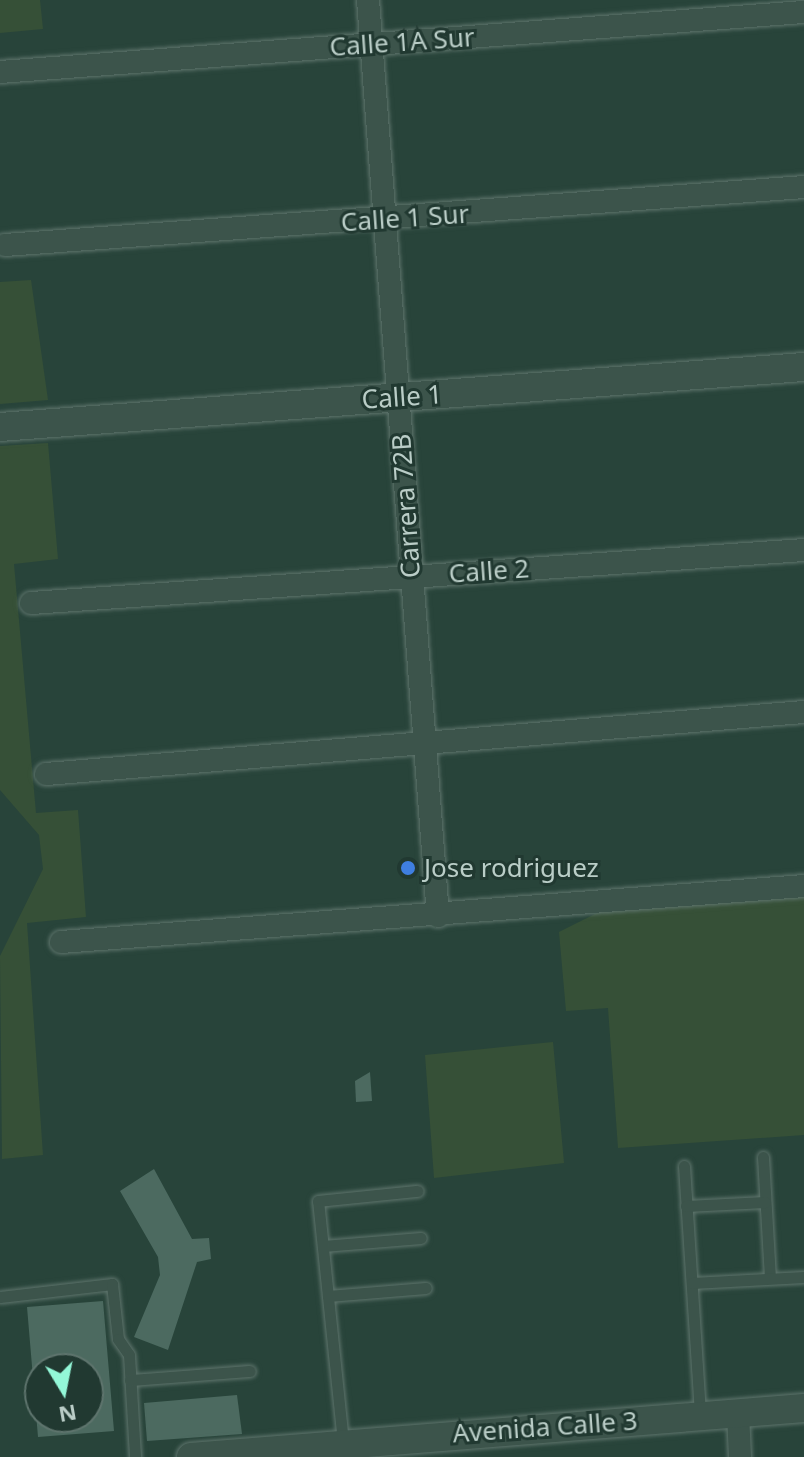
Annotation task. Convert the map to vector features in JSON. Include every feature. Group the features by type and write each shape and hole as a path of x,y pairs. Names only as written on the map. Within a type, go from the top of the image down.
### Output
{"street":[{"name":"Carrera 72B","path":"368,0 438,916"},
{"name":"Calle 1A Sur","path":"0,72 372,44 706,9 804,12"},
{"name":"Calle 1 Sur","path":"5,245 804,187"},
{"name":"Calle 1","path":"0,427 804,367"},
{"name":"Calle 2","path":"31,603 804,550"},
{"path":"46,774 425,747 804,712"},
{"path":"61,942 438,916 804,886"},
{"name":"Avenida Calle 3","path":"191,1457 359,1446 804,1408"},
{"path":"738,1413 740,1457"}],"lane":[{"path":"763,1157 770,1278"},
{"path":"684,1166 700,1416"},
{"path":"359,1446 328,1296 318,1201 417,1191"},
{"path":"686,1206 765,1202"},
{"path":"323,1246 421,1238"},
{"path":"692,1283 804,1277"},
{"path":"0,1297 112,1284 118,1339 129,1355 135,1457"},
{"path":"328,1296 426,1288"},
{"path":"130,1380 250,1371"}],"green space":[{"path":"0,0 40,0 43,29 0,33"},
{"path":"31,280 48,400 0,404 0,282"},
{"path":"48,443 58,559 14,564 36,813 78,810 86,917 27,923 43,1155 2,1159 0,956 43,869 39,835 0,790 0,446"},
{"path":"804,896 804,1135 618,1148 608,1008 566,1011 559,932 601,911"},
{"path":"553,1042 564,1163 434,1178 425,1055"}],"building":[{"path":"370,1072 372,1101 356,1102 355,1081"},
{"path":"154,1169 192,1239 209,1238 211,1259 197,1262 168,1350 134,1337 160,1275 158,1257 120,1191"},
{"path":"103,1301 114,1431 104,1432 104,1353 31,1353 27,1307"},
{"path":"237,1395 242,1434 147,1441 144,1403"},
{"path":"38,1433 89,1433 38,1437"}],"place":[{"name":"Jose rodriguez","path":"408,868"}]}
